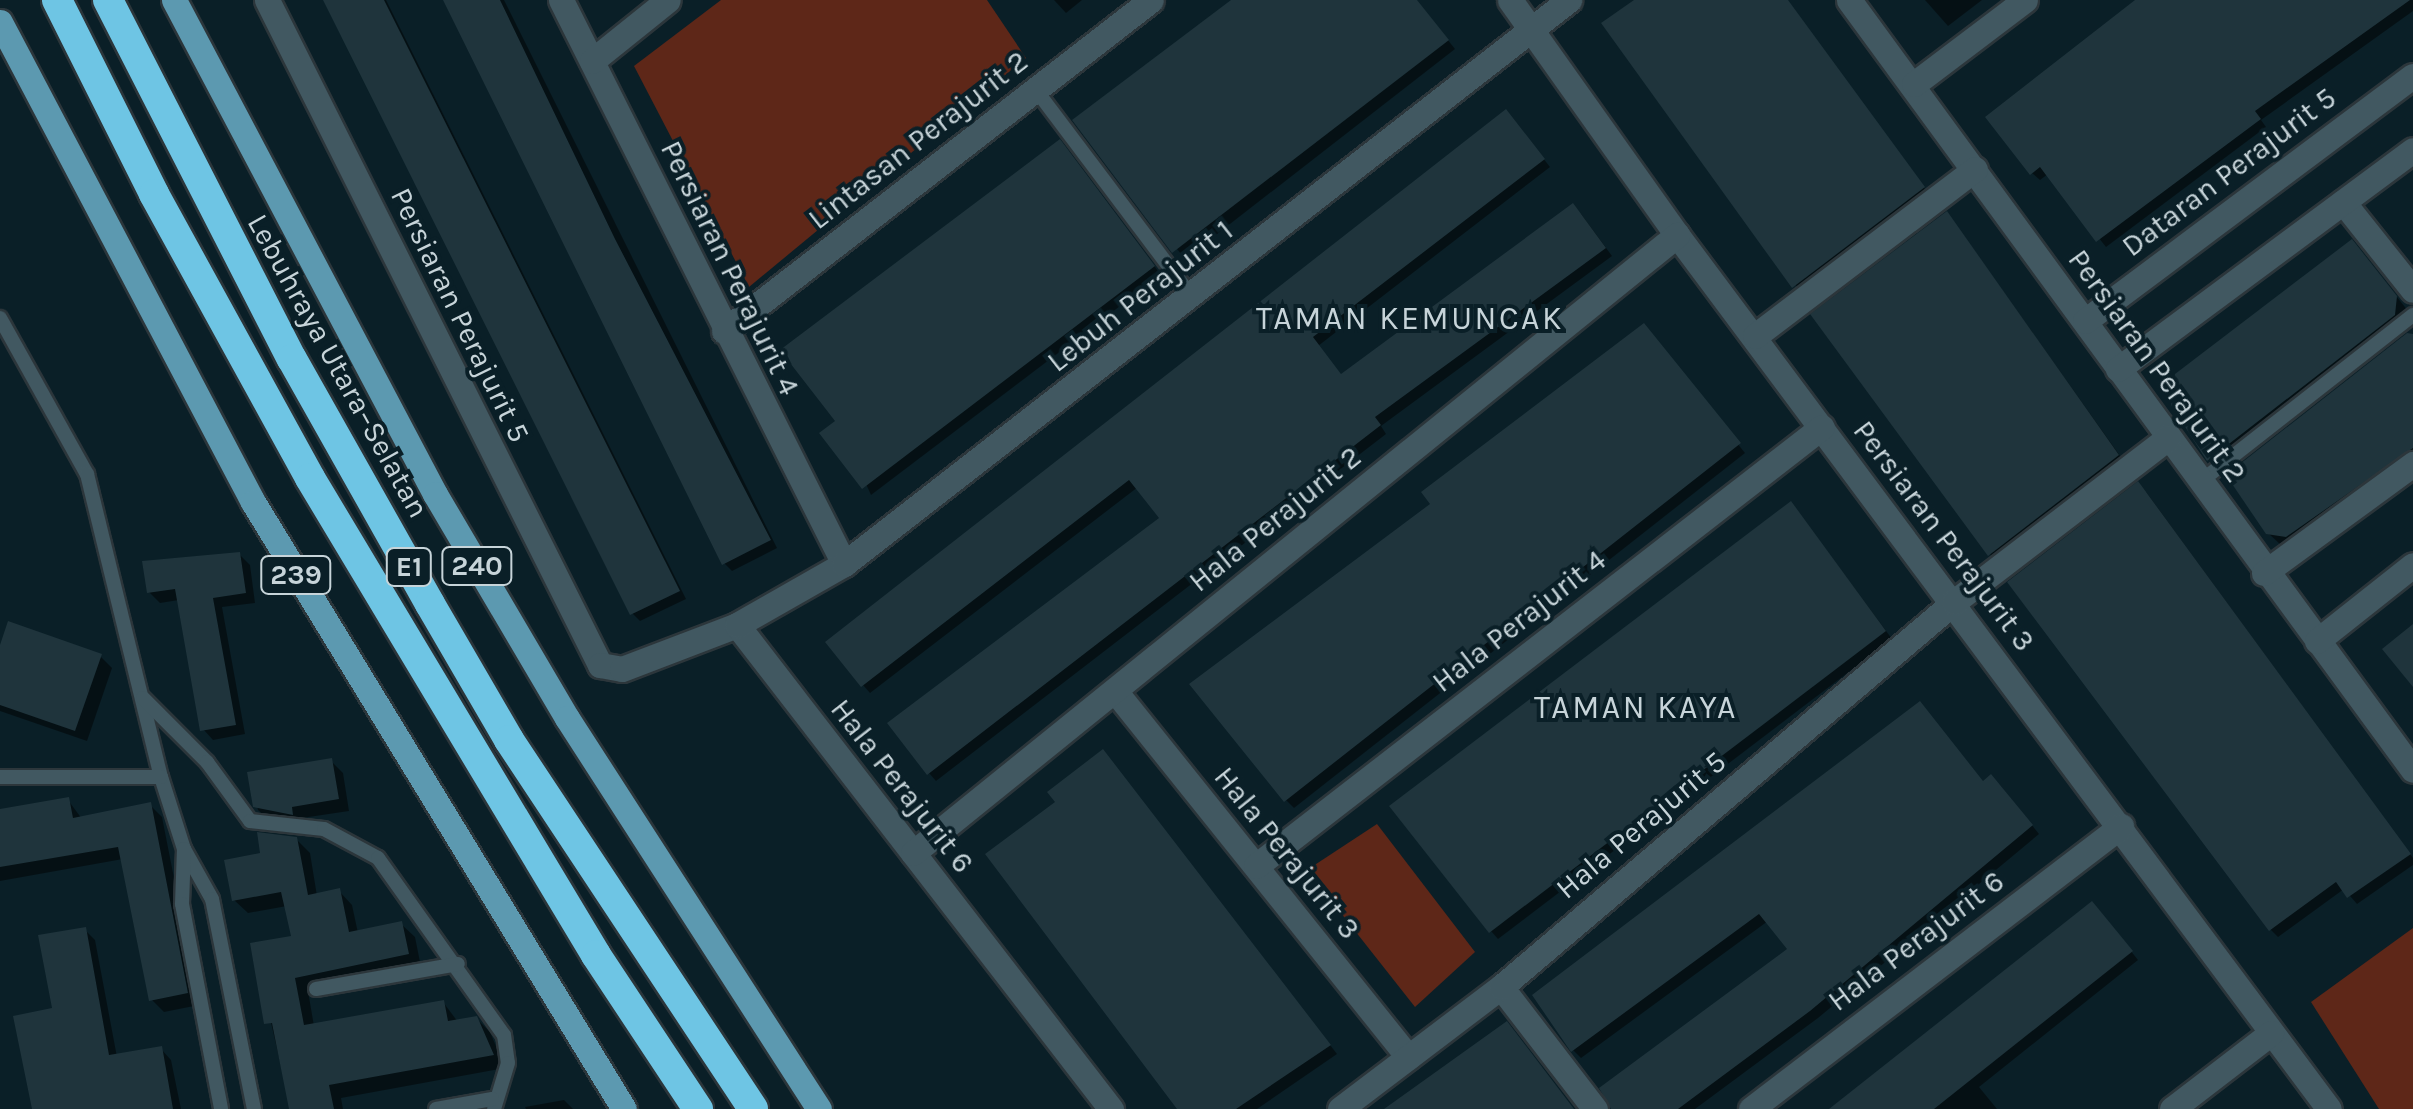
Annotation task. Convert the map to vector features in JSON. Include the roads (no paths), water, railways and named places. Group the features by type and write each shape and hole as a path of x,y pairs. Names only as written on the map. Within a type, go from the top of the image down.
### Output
{"highway":[{"name":"E1","path":"57,0 154,194 310,478 596,955 698,1109"},
{"name":"Lebuhraya Utara–Selatan","path":"108,0 292,359 509,740 753,1109"}],"main road":[{"name":"240","path":"174,0 454,526 567,718 820,1109"},
{"name":"239","path":"0,22 252,502 619,1105"}],"street":[{"name":"Persiaran Perajurit 5","path":"267,0 595,659 606,669 622,670 737,625"},
{"name":"Persiaran Perajurit 4","path":"560,0 844,564"},
{"path":"592,61 668,0"},
{"name":"Lintasan Perajurit 2","path":"724,331 1151,0"},
{"name":"Persiaran Perajurit 3","path":"1510,0 1677,235 2329,1109"},
{"name":"Lebuh Perajurit 1","path":"737,625 844,564 1192,298 1569,0"},
{"name":"Persiaran Perajurit 2","path":"1849,0 1914,84 2264,573 2413,770"},
{"path":"1914,84 2024,0"},
{"name":"Dataran Perajurit 5","path":"2085,321 2413,76"},
{"path":"2118,370 2413,150"},
{"path":"1755,336 1975,169"},
{"path":"2343,202 2413,290"},
{"name":"Hala Perajurit 2","path":"912,853 1677,235"},
{"name":"Hala Perajurit 4","path":"1256,866 1822,428"},
{"name":"Hala Perajurit 5","path":"1340,1109 1501,987 1954,602 2168,438"},
{"path":"2264,573 2413,464"},
{"path":"2317,641 2413,566"},
{"name":"Hala Perajurit 6","path":"737,625 1111,1109"},
{"name":"Hala Perajurit 3","path":"1114,691 1408,1057"},
{"name":"Hala Perajurit 6","path":"1751,1109 2120,826"},
{"path":"1501,987 1595,1109"},
{"path":"2172,1109 2272,1033"}],"lane":[{"path":"1036,90 1192,298"},
{"path":"2200,482 2413,315"},
{"path":"0,318 87,474 161,777 184,850 212,899 254,1109"},
{"path":"142,698 207,762 250,821 324,829 378,858 458,964 504,1034 508,1063 493,1104 436,1109"},
{"path":"0,777 161,777"},
{"path":"184,850 182,904 222,1109"},
{"path":"316,990 458,964"}],"district":[{"name":"TAMAN KEMUNCAK","path":"1410,319"},
{"name":"TAMAN KAYA","path":"1636,708"}]}
